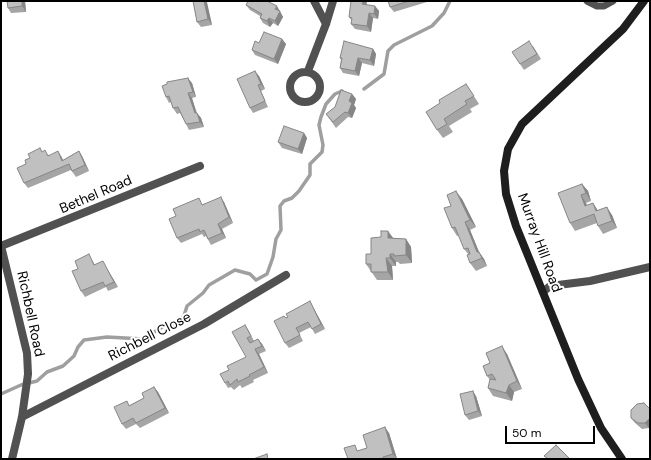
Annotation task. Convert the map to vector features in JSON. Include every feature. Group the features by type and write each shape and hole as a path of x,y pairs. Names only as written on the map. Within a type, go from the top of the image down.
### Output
{"street":[{"path":"314,1 326,24"},
{"path":"308,71 333,1"},
{"name":"Murray Hill Road","path":"622,459 601,428 591,408 543,292 516,226 506,194 504,171 508,148 522,124 623,29 644,1"},
{"name":"Bethel Road","path":"1,246 200,166"},
{"name":"Richbell Road","path":"1,246 27,353 28,388 12,459"},
{"path":"543,292 550,286 590,280 650,267"},
{"name":"Richbell Close","path":"22,416 204,324 286,275"}],"lane":[{"path":"587,1 597,6 604,6 613,1"}],"building":[{"path":"7,1 22,1 22,6 8,8"},
{"path":"193,1 204,1 208,19 197,22"},
{"path":"248,1 267,1 277,6 275,9 280,11 275,21 269,18 267,21 260,18 262,14 246,5"},
{"path":"351,1 363,1 362,4 375,6 374,14 369,13 367,26 351,24 352,18 349,17"},
{"path":"388,1 409,1 390,7"},
{"path":"264,32 282,39 274,59 252,50 255,41 259,43"},
{"path":"344,41 373,49 370,60 358,58 355,71 340,68 342,58 340,58"},
{"path":"529,41 537,54 520,64 512,52"},
{"path":"255,71 261,84 258,85 265,101 250,108 237,79"},
{"path":"188,78 193,92 188,93 200,122 186,124 178,107 173,108 169,96 166,97 162,86 167,84 167,82"},
{"path":"466,84 474,96 465,101 467,104 444,119 447,124 437,130 426,112 440,103 439,100"},
{"path":"341,90 352,94 349,101 352,103 348,113 345,112 333,122 326,114 335,107"},
{"path":"284,126 304,133 298,149 278,142"},
{"path":"40,148 42,152 45,150 48,156 58,151 62,161 79,151 85,165 72,171 69,164 24,183 17,168 26,164 25,160 30,158 28,154"},
{"path":"582,184 586,193 581,195 585,206 593,203 596,211 607,207 612,221 598,226 594,214 570,223 558,193"},
{"path":"456,191 470,220 465,222 477,252 479,252 482,258 470,263 467,255 470,254 468,248 464,249 455,227 452,228 444,208 451,206 447,195"},
{"path":"221,197 229,217 218,224 222,233 208,239 204,230 200,232 199,229 177,238 169,219 176,216 173,209 199,198 202,205"},
{"path":"381,231 388,231 388,238 406,239 406,255 394,256 394,254 390,254 390,258 386,258 388,272 371,272 371,264 366,264 366,254 371,254 371,238 381,237"},
{"path":"89,254 94,265 103,261 114,282 105,286 103,282 81,291 72,271 78,269 75,261"},
{"path":"310,301 321,324 312,329 308,322 296,328 300,335 285,343 274,321 284,316 286,318 288,317 286,314"},
{"path":"245,325 251,336 247,338 250,343 258,339 262,346 255,349 264,367 238,382 237,379 230,385 228,381 225,383 220,374 229,370 227,366 246,357 232,332"},
{"path":"502,346 517,381 509,385 506,393 488,388 490,379 496,380 492,374 487,376 483,366 490,363 486,353"},
{"path":"154,387 165,408 136,423 133,418 122,424 114,407 127,401 129,406 144,398 142,393"},
{"path":"473,391 478,411 465,415 460,394"},
{"path":"644,403 650,409 650,418 645,423 638,423 631,418 631,410 637,404"},
{"path":"385,427 393,454 383,457 383,459 348,459 344,448 355,445 357,451 367,448 363,435"},
{"path":"556,445 570,459 546,459 547,458 544,456"},
{"path":"267,454 268,459 253,459"}],"waterway":[{"path":"364,89 384,74 388,51 394,45 432,26 444,13 450,1"},
{"path":"1,394 21,385 37,381 47,372 63,366 74,356 78,347 84,340 107,337 143,339 164,326 171,327 184,316 187,306 203,293 209,285 235,270 250,274 256,280 267,274 273,257 276,239 281,230 280,206 284,201 292,198 299,191 310,175 310,164 322,152 323,145 319,125 321,117 326,104 335,94 342,91"}]}
